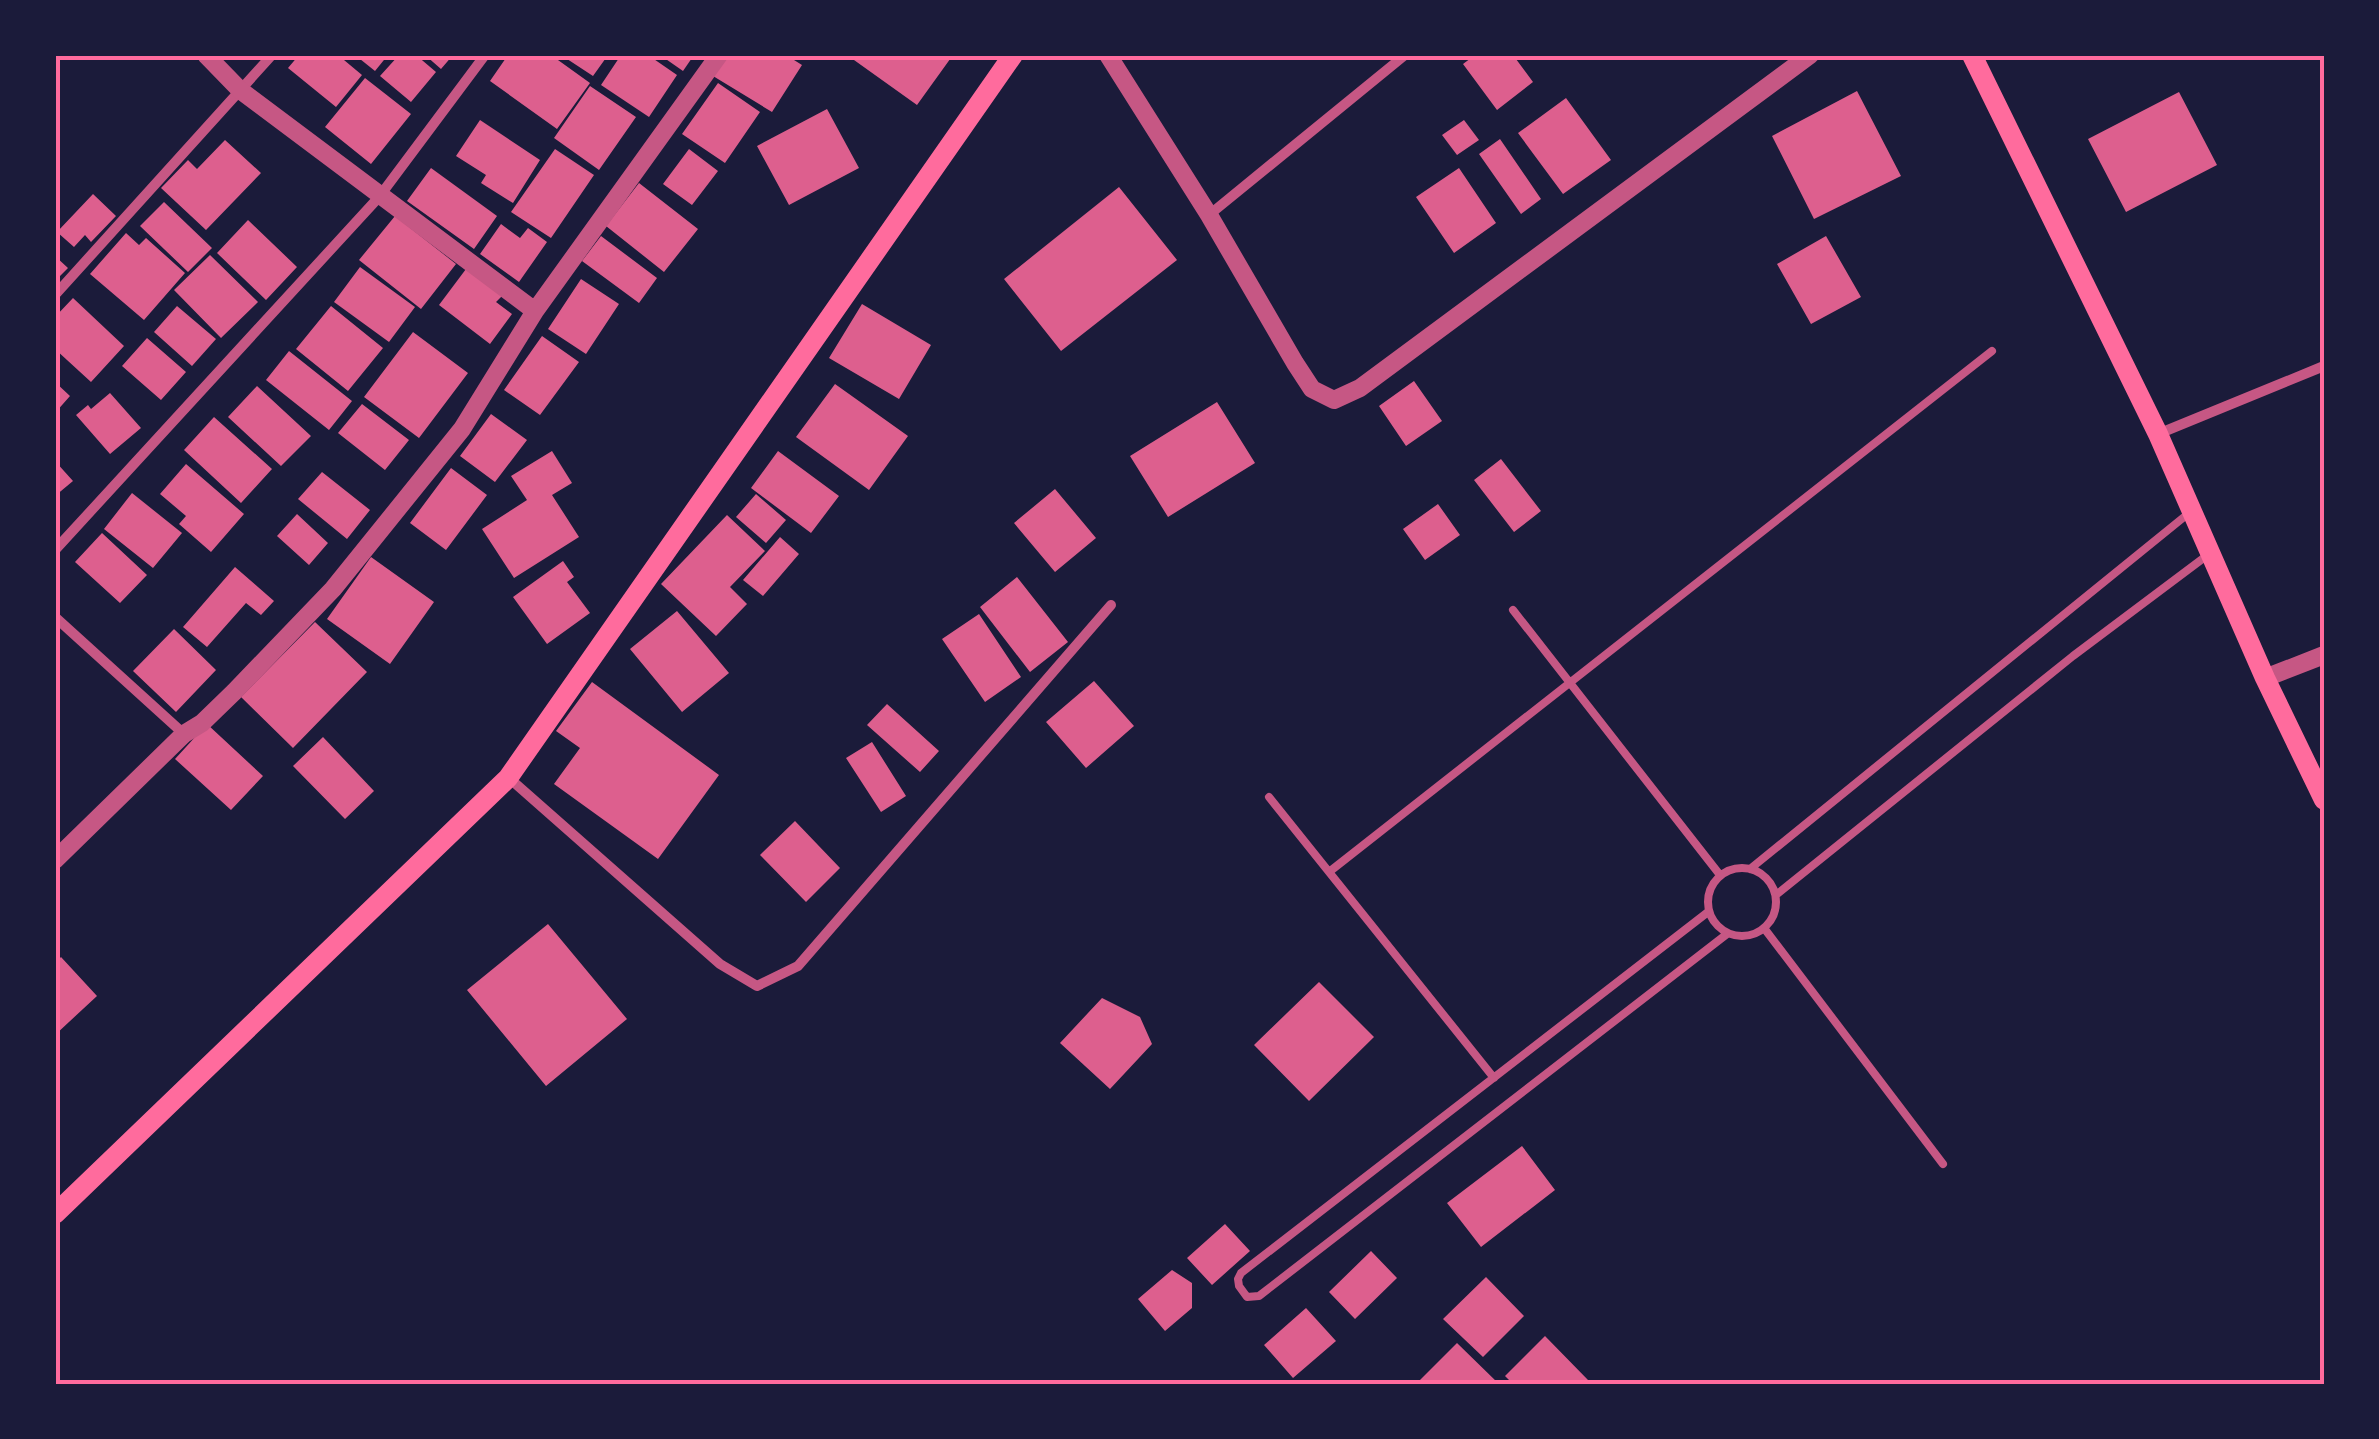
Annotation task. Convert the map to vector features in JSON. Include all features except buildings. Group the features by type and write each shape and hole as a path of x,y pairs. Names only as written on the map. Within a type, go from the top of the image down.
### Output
{"main road":[{"path":"55,1214 508,778 1013,55"},
{"path":"1972,55 2158,434 2264,678 2324,800"}],"street":[{"path":"206,55 240,90 535,311"},
{"path":"55,294 272,55"},
{"path":"55,550 379,197 485,55"},
{"path":"55,860 184,734 234,692 334,588 462,429 535,311 719,55"},
{"path":"1108,55 1209,215 1295,364 1312,388 1334,400 1360,388 1810,55"},
{"path":"1209,215 1405,55"},
{"path":"2158,434 2324,366"},
{"path":"508,778 720,964 757,986 798,966 1111,606"},
{"path":"55,616 184,734"},
{"path":"2264,678 2324,654"}],"lane":[{"path":"1329,872 1992,352"},
{"path":"1750,869 2192,510"},
{"path":"1776,894 2073,656 2210,554"},
{"path":"1513,610 1720,875"},
{"path":"1269,797 1494,1078"},
{"path":"1732,869 1750,869 1766,878 1776,894 1776,907 1764,928 1750,936 1726,934 1708,912 1708,894 1720,875 1732,869"},
{"path":"1708,912 1242,1273 1238,1279 1243,1293 1247,1297 1259,1296 1726,934"},
{"path":"1764,928 1944,1164"}]}
